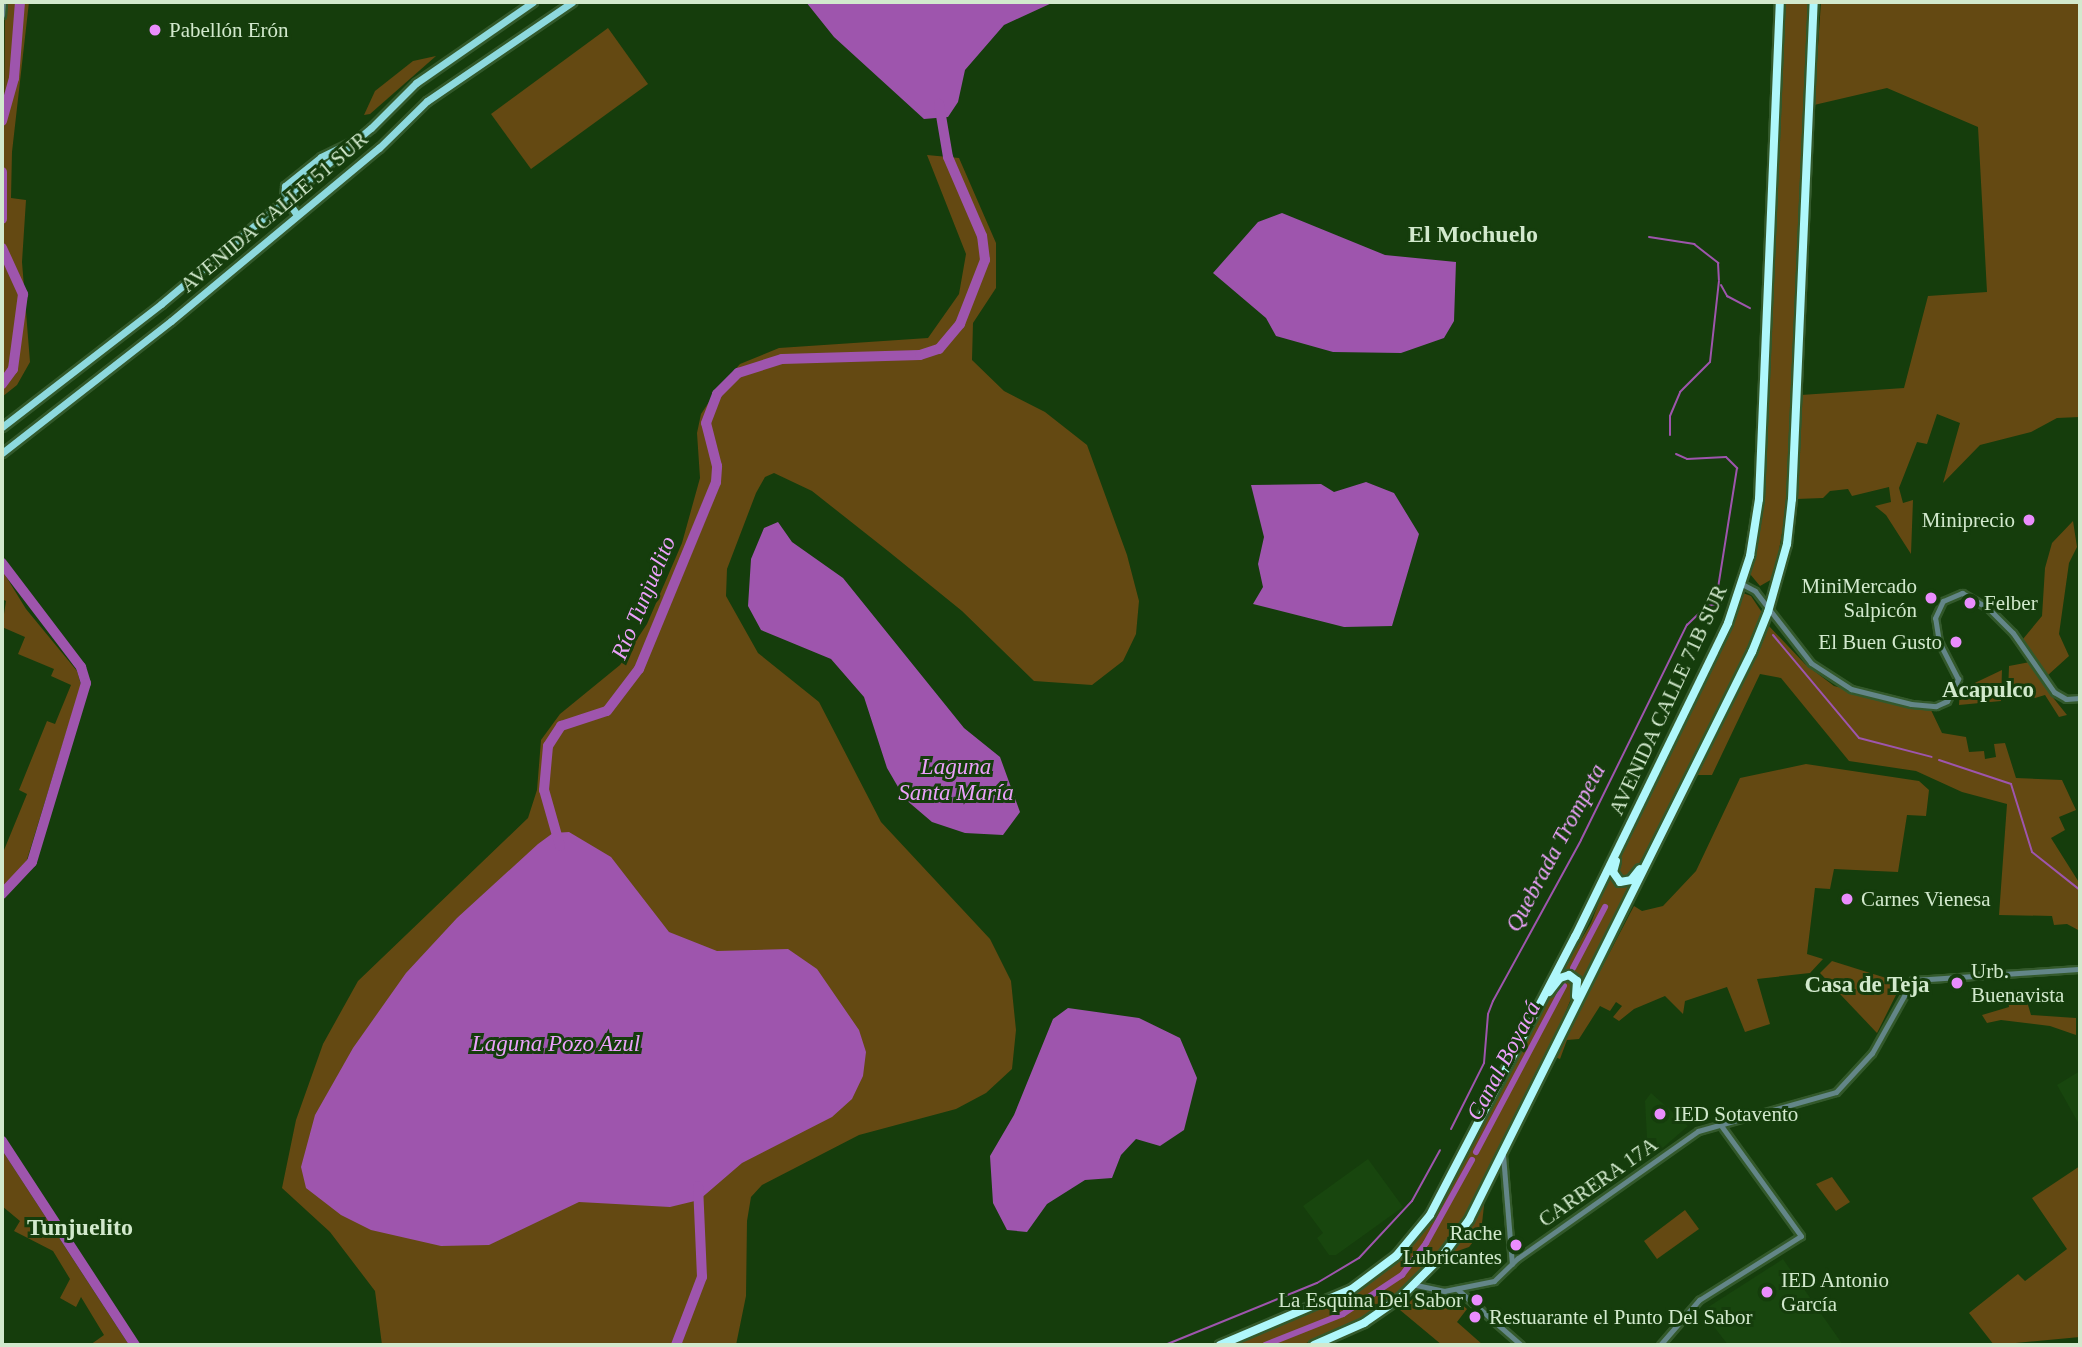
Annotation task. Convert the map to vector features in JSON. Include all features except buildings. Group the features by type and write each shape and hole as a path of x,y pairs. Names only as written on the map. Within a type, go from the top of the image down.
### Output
{"highway":[{"name":"AVENIDA CALLE 71B SUR","path":"1220,1345 1336,1298 1374,1275 1403,1249 1430,1215 1536,1011 1719,644 1742,584 1759,499 1768,226 1780,2"},
{"path":"1314,1345 1364,1324 1416,1285 1463,1229 1656,845 1768,612 1787,544 1791,499 1814,2"},
{"path":"1629,825 1614,868 1618,880 1633,878 1656,845"},
{"path":"1536,1011 1560,978 1573,976 1577,992 1566,1025"}],"main road":[{"name":"AVENIDA CALLE 51 SUR","path":"2,427 144,318 285,198 288,184 321,157 357,140 428,73 533,2"},
{"name":"AVENIDA CALLE 51 SUR","path":"2,453 171,321 379,148 426,101 572,2"},
{"path":"285,198 297,215"}],"street":[{"path":"2,15 3,2"},
{"path":"1742,584 1755,591 1768,612 1804,656 1836,683 1936,706 1957,688 1951,659 1939,642 1934,623 1937,609 1947,598 1962,593 2003,623 2051,689 2066,699 2080,698"},
{"name":"CARRERA 17A","path":"1416,1285 1437,1291 1494,1281 1512,1264 1692,1135 1720,1124 1841,1089 1872,1053 1913,981 2080,969"},
{"path":"1660,1345 1699,1300 1801,1236 1720,1124"},
{"path":"1503,1153 1512,1264"},
{"path":"1457,1289 1521,1345"}],"shaded area":[{"path":"5,2 29,2 12,152 11,198 26,200 22,262 30,362 17,385 2,397"},
{"path":"1784,2 1810,2 1789,494 1774,578 1760,586 1750,574 1765,473"},
{"path":"1821,2 2080,2 2080,417 2057,418 2031,432 1980,445 1943,483 1960,423 1937,414 1927,444 1917,442 1899,488 1903,503 1913,500 1911,554 1886,515 1875,506 1891,502 1889,487 1852,496 1848,489 1830,491 1823,498 1796,499 1801,395 1904,388 1928,296 1987,292 1978,127 1887,88 1814,105"},
{"path":"608,28 648,84 531,169 491,114"},
{"path":"436,56 370,114 364,115 375,91 413,61"},
{"path":"927,155 959,158 996,243 996,288 973,323 972,360 1004,391 1045,412 1087,445 1127,555 1139,601 1136,634 1123,661 1092,685 1034,681 962,611 888,551 812,491 774,473 765,477 756,493 727,569 726,596 758,653 819,702 881,822 990,939 1011,981 1016,1030 1012,1069 986,1093 956,1109 859,1135 762,1185 751,1197 747,1221 746,1296 736,1345 382,1345 375,1291 330,1232 282,1188 296,1120 323,1044 358,981 528,818 537,790 541,740 560,714 620,665 647,624 682,543 700,478 697,433 701,414 717,390 740,364 779,348 928,338 959,294 966,254"},
{"path":"2073,521 2077,547 2069,563 2059,634 2069,656 2048,675 2023,639 2042,616 2045,568 2052,543"},
{"path":"2,570 26,609 77,671 81,685 25,866 2,887 2,855 27,794 19,790 47,721 55,724 71,685 51,676 54,669 18,654 25,637 2,627 6,601 2,599"},
{"path":"1743,593 1751,596 1763,614 1756,632 1669,810 1634,873 1622,879 1617,864 1725,640"},
{"path":"1768,625 1805,664 1834,686 1931,710 1942,733 1966,737 1969,752 1984,751 1985,759 1996,757 1994,744 2005,743 2016,778 2062,780 2076,810 2059,817 2065,830 2051,838 2080,884 2080,931 2067,924 2054,925 2052,916 1999,915 2007,804 1962,792 1916,771 1849,761 1781,678 1760,674 1712,775 1696,775"},
{"path":"2030,662 2067,715 2059,717 2045,695 2035,698 2023,688 2008,693 2009,666"},
{"path":"2002,670 2001,701 1959,705 1960,690"},
{"path":"1806,764 1919,781 1929,790 1926,816 1907,815 1898,872 1834,869 1830,889 1815,888 1807,954 1823,959 1810,973 1757,979 1770,1024 1745,1032 1727,987 1685,1001 1683,1014 1665,996 1634,1009 1619,1021 1613,1017 1622,1006 1616,1002 1610,1011 1600,1006 1579,1039 1567,1040 1560,1059 1555,1057 1634,906 1642,911 1663,906 1696,871 1740,778"},
{"path":"1609,876 1620,887 1632,885 1583,981 1573,971 1562,972 1591,923"},
{"path":"1832,961 1902,983 1877,1033 1820,973"},
{"path":"1568,978 1574,980 1575,989 1559,1028 1470,1208 1430,1264 1373,1313 1343,1329 1301,1345 1231,1345 1343,1298 1403,1255 1441,1207 1529,1031 1559,983"},
{"path":"2026,998 2031,1015 2076,1018 2076,1035 2050,1026 2001,1020 1987,1023 1982,1015 2009,1007 2008,999"},
{"path":"2080,1071 2080,1126 2057,1085"},
{"name":"IED Sotavento","path":"1651,1093 1688,1126 1658,1152 1656,1138 1647,1138 1645,1101"},
{"path":"2,1150 129,1345 90,1345 104,1335 81,1297 76,1307 60,1298 70,1279 53,1251 14,1231 20,1221 2,1206"},
{"path":"1368,1159 1403,1207 1336,1255 1329,1255 1317,1238 1323,1233 1303,1206"},
{"path":"2080,1166 2080,1337 1994,1345 1969,1313 2018,1274 2025,1281 2067,1249 2032,1198"},
{"path":"1832,1177 1850,1202 1836,1211 1816,1184"},
{"path":"1485,1197 1481,1232 1469,1247 1452,1253"},
{"path":"1685,1210 1699,1229 1657,1259 1644,1241"},
{"name":"IED Antonio García","path":"1783,1259 1843,1345 1728,1345 1702,1311"},
{"path":"1419,1294 1453,1297 1467,1309 1457,1322 1483,1345 1442,1345 1400,1310"}],"water":[{"path":"806,2 1054,2 1004,25 965,70 958,102 948,117 924,119 834,37"},
{"path":"1282,213 1385,255 1456,262 1454,321 1444,338 1401,353 1333,352 1276,336 1266,318 1213,273 1258,222"},
{"path":"1366,482 1394,493 1419,534 1392,626 1344,627 1253,604 1263,587 1258,564 1264,537 1251,485 1321,484 1334,492"},
{"name":"Laguna Santa María","path":"778,522 792,542 843,578 964,728 1000,757 1020,812 1003,835 965,833 932,822 905,799 887,768 864,697 831,659 761,630 748,606 751,559 764,528"},
{"name":"Laguna Pozo Azul","path":"569,832 611,857 669,932 717,951 788,949 817,969 859,1030 866,1052 863,1076 852,1099 832,1117 742,1163 699,1200 670,1207 579,1202 489,1245 441,1246 371,1230 341,1215 306,1188 301,1167 315,1115 353,1048 406,973 457,918 538,844 553,833"},
{"path":"1068,1008 1139,1018 1180,1038 1197,1078 1184,1130 1160,1146 1136,1139 1121,1155 1112,1178 1085,1180 1047,1204 1027,1232 1007,1230 993,1203 990,1156 1014,1115 1053,1019"}],"waterway":[{"path":"2,121 14,78 20,2"},
{"name":"Río Tunjuelito","path":"560,846 544,790 548,746 561,726 607,711 639,669 716,482 717,466 706,423 717,394 738,373 782,359 920,355 939,349 960,324 985,260 982,236 948,157 939,104"},
{"path":"2,172 2,219"},
{"path":"1649,237 1694,244 1718,263 1719,280"},
{"path":"2,248 23,294 13,369 2,384"},
{"path":"1670,435 1670,416 1680,392 1710,362 1719,281"},
{"path":"1721,285 1727,296 1750,308"},
{"path":"1676,454 1687,459 1726,457 1737,468 1716,600"},
{"path":"2,563 81,667 86,683 32,862 2,894"},
{"name":"Quebrada Trompeta","path":"1451,1129 1484,1063 1488,1014 1493,1001 1581,840 1687,625 1707,606 1723,603"},
{"name":"Quebrada Trompeta","path":"1773,635 1859,738 1932,757"},
{"name":"Quebrada Trompeta","path":"1939,760 2011,784 2032,852 2080,890"},
{"name":"Canal Boyacá","path":"1573,968 1605,907"},
{"name":"Canal Boyacá","path":"1476,1152 1564,986"},
{"path":"2,1141 135,1345"},
{"path":"1165,1345 1317,1283 1359,1258 1412,1201 1440,1150"},
{"name":"Canal Boyacá","path":"1265,1345 1343,1314 1402,1275 1426,1243 1472,1160"},
{"name":"Río Tunjuelito","path":"676,1345 702,1277 698,1186"}],"place":[{"name":"Pabellón Erón","path":"155,30"},
{"name":"Miniprecio","path":"2029,520"},
{"name":"MiniMercado Salpicón","path":"1931,598"},
{"name":"Felber","path":"1970,603"},
{"name":"El Buen Gusto","path":"1956,642"},
{"name":"Carnes Vienesa","path":"1847,899"},
{"name":"Urb. Buenavista","path":"1957,983"},
{"name":"IED Sotavento","path":"1660,1114"},
{"name":"Rache Lubricantes","path":"1516,1245"},
{"name":"IED Antonio García","path":"1767,1292"},
{"name":"La Esquina Del Sabor","path":"1477,1300"},
{"name":"Restuarante el Punto Del Sabor","path":"1475,1317"}],"district":[{"name":"El Mochuelo","path":"1473,235"},
{"name":"Acapulco","path":"1988,690"},
{"name":"Casa de Teja","path":"1867,985"},
{"name":"Tunjuelito","path":"80,1228"}]}
